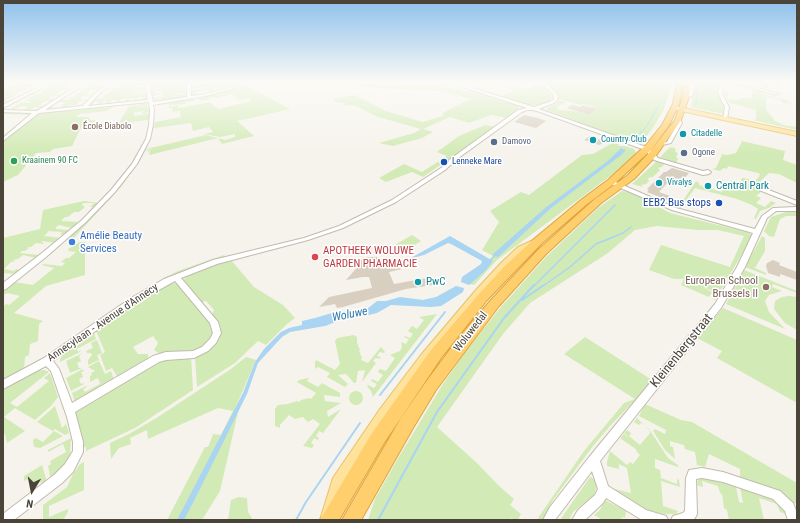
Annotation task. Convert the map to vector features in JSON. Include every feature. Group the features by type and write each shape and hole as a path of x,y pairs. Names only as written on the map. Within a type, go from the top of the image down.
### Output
{"highway":[{"path":"647,152 674,108"},
{"path":"647,152 660,145 678,120 682,109"},
{"name":"Woluwedal","path":"351,520 381,467 431,386 494,303 542,252 615,184 627,167 647,152"},
{"name":"Woluwedal","path":"329,520 378,438 418,378 483,297 538,241 584,202 615,184 631,177 647,152"}],"main road":[{"path":"674,108 797,133"}],"street":[{"path":"3,140 46,106"},
{"path":"3,111 37,112 105,106"},
{"path":"3,287 74,230 121,182 137,160 148,139 152,121 151,106"},
{"path":"522,106 647,152 656,159 700,171"},
{"name":"Annecylaan - Avenue d'Annecy","path":"3,385 47,361 134,300 176,277 228,259 306,239 341,227 394,201 453,161 511,118 539,106"},
{"path":"726,118 728,106"},
{"path":"631,177 629,184 635,191"},
{"path":"615,184 635,191 674,209 757,232"},
{"path":"761,189 797,203"},
{"name":"Kleinenbergstraat","path":"549,520 554,511 594,460 718,306 740,267 764,217 775,210 786,198"},
{"path":"775,210 797,209"},
{"path":"69,410 156,359 166,356 194,354 205,349 213,341 217,333 214,322 176,277"},
{"path":"6,520 58,479 74,462 78,452 78,442 69,410 55,369 47,361"},
{"path":"594,460 604,490 644,515 662,520"},
{"path":"677,520 685,519 691,514 691,478 693,474 702,473 722,477 776,495 789,507 794,520"},
{"path":"578,520 582,514 599,499 604,490"}],"green space":[{"path":"15,106 21,106 12,110 8,110"},
{"path":"25,106 46,106 40,110 32,110 40,108 35,107 30,110 23,110 29,107"},
{"path":"63,106 71,106 70,108 62,109"},
{"path":"129,106 148,106 149,112 141,114 144,111 132,113 134,113 134,116 150,113 149,120 119,123"},
{"path":"169,106 178,106 179,108 187,106 215,106 218,109 229,106 285,106 290,109 237,121 254,136 222,144 218,138 225,140 235,137 235,134 220,137 204,134 213,132 209,127 193,131 191,123 154,128 155,122 181,117 180,111 173,112"},
{"path":"357,106 377,106 386,111 423,122 443,116 443,113 456,106 517,106 519,108 506,118 491,115 469,123 450,117 423,129 433,132 422,138 393,146 379,143 414,133 421,129 378,117"},
{"path":"558,106 557,109 560,110 575,111 589,115 597,109 592,106 665,106 653,128 641,143 633,142 547,110 547,108"},
{"path":"691,106 724,106 723,114"},
{"path":"743,106 766,106 766,110 775,121 783,125 797,127 797,130 753,120 756,119 756,110"},
{"path":"113,107 107,111 79,114 76,117 89,117 90,120 96,120 94,124 116,123 82,126 72,146 53,149 50,152 36,153 18,175 3,182 3,136 29,115 3,114 3,112 31,114"},
{"path":"485,125 495,127 423,177 412,172 386,182 379,178 404,164 422,172 447,156 437,152 459,136"},
{"path":"206,135 218,138 149,155 150,151 144,152 153,149 145,150 146,149"},
{"path":"742,141 785,151 783,160 797,165 797,183 779,174 769,173 756,185 741,181 742,178 744,178 755,181 759,177 760,174 758,173 728,166 727,169 724,168 720,171 712,169 716,168 722,155 719,154 728,155 736,153"},
{"path":"614,142 619,144 619,146 634,149 636,153 617,171 497,260 474,285 463,282 493,256 482,250 499,222 490,211 521,192 529,195 582,155 593,154"},
{"path":"672,147 676,149 675,152 678,153 676,163 660,157"},
{"path":"144,152 121,187 71,241 67,240 118,188"},
{"path":"657,161 665,163 662,167 658,168 660,170 653,177 648,178 649,181 646,184 641,185 643,187 632,184"},
{"path":"696,181 699,185 722,192 724,184 742,189 743,185 739,184 740,181 759,187 757,190 761,192 756,196 761,198 756,203 765,207 771,201 776,203 769,208 760,211 756,219 754,218 758,209 752,205 737,199 695,188 680,209 678,208"},
{"path":"622,191 631,192 670,213 753,235 715,300 712,298 713,291 702,287 712,292 709,297 681,285 684,279 674,279 649,270 661,245 730,267 744,236 718,230 698,230 657,226 635,230 608,253 530,303 503,334 437,427 514,499 510,505 521,514 518,520 511,518 509,520 368,520 375,499 400,455 443,384 466,351 501,307 546,257 598,208"},
{"path":"84,201 99,203 91,211 89,211 93,207 90,207 94,203 83,203 82,205 85,207 79,212 74,212 61,221 79,222 71,228 59,225 56,227 56,229 70,230 64,235 60,234 62,232 49,231 44,236 60,238 55,243 42,241 41,242 44,243 43,244 36,243 31,247 28,247 29,248 20,253 39,255 36,258 23,255 18,259 12,260 16,261 11,262 4,269 14,271 16,269 20,270 15,274 3,273 3,238 40,229 43,210"},
{"path":"786,212 797,212 797,216 786,216 780,219 774,237 769,236 764,231 771,217"},
{"path":"412,235 421,241 402,253 393,246"},
{"path":"762,236 765,238 765,251 755,268 766,273 766,275 745,267"},
{"path":"80,242 85,242 85,275 46,286 14,313 43,321 39,324 38,341 30,344 29,355 25,357 24,370 3,381 3,307 6,304 9,305 20,296 8,293 3,295 3,290 14,282 33,285 54,268 42,265 62,266 65,263 61,262 76,252 68,251 68,249"},
{"path":"224,255 225,258 203,264 117,308 94,324 94,322 164,278 178,271"},
{"path":"231,260 254,287 283,305 295,318 266,345 258,341 235,363 197,387 195,357 205,353 215,344 221,334 221,329 217,320 212,314 214,310 206,301 202,304 184,280 185,277 194,272"},
{"path":"744,270 797,291 797,293 773,284 772,287 782,291 769,295 765,301 769,312 785,329 726,304"},
{"path":"170,283 178,284 212,324 214,331 212,337 202,348 187,353 160,354 154,350 158,343 153,336 133,347 138,354 148,354 148,359 118,378 112,368 106,371 100,355 105,352 96,331 142,299"},
{"path":"782,297 797,297 797,330 785,323 774,309 775,301"},
{"path":"723,308 797,340 797,403 717,358 722,351 697,338"},
{"path":"437,314 373,397 367,386 368,385 374,388 377,384 371,381 372,379 378,382 383,375 378,372 380,369 386,371 395,358 390,355 400,351 402,347 401,342 406,344 409,339 404,337 405,336 410,338 413,334 408,331 412,326 417,329 424,320 419,317"},
{"path":"94,333 96,339 77,349 78,352 81,350 80,352 60,362 63,355"},
{"path":"354,335 357,337 357,343 362,358 361,360 368,363 381,347 385,352 380,352 377,356 381,357 379,359 376,358 373,361 376,363 362,382 365,370 358,371 356,383 354,383 346,374 338,375 348,384 345,387 327,377 330,373 318,367 315,369 315,362 316,360 335,370 340,364 335,341 337,338"},
{"path":"585,337 652,380 593,446 553,500 543,520 540,520 538,518 584,451 624,403 635,399 564,354"},
{"path":"97,340 102,353 97,355 99,360 88,365 88,360 92,355 86,351 93,348 91,343"},
{"path":"81,354 79,357 81,361 77,363 79,368 82,368 70,373 66,361"},
{"path":"191,357 193,390 135,428 86,451 86,447 83,447 83,440 75,417 76,411 141,370 164,359"},
{"path":"246,357 256,360 234,411 238,412 220,491 202,520 167,520 205,447 208,447 213,435 211,434 221,435 233,411 218,408 148,439 147,430 130,438 131,444 119,448 111,459 110,443 158,417 231,369"},
{"path":"99,361 105,374 111,371 114,380 75,402 72,393 86,386 87,387 83,389 85,392 100,384 98,378 90,382 90,376 92,375 91,373 95,371 88,367"},
{"path":"83,369 84,371 81,372 83,377 79,379 81,384 84,384 71,391 66,378"},
{"path":"44,370 49,372 10,403 17,407 49,381 44,378 50,373 58,397 51,406 35,420 15,408 4,417 25,431 7,443 5,434 3,435 3,389 37,371"},
{"path":"309,378 307,381 318,387 322,383 340,393 340,397 324,395 325,401 341,403 327,411 328,417 341,409 323,433 319,431 316,436 319,438 318,440 314,438 311,443 314,445 312,448 303,446 320,424 313,419 308,422 303,417 295,419 289,415 280,425 280,428 275,426 275,409 278,405 297,401 299,402 309,398 311,399 316,393 297,382 299,380"},
{"path":"353,391 359,391 363,395 363,401 359,405 353,405 349,401 349,395"},
{"path":"645,404 681,420 692,422 797,483 797,504 790,502 779,492 767,486 740,478 740,469 709,454 705,467 697,465 695,452 685,449 684,445 670,441 670,446 673,447 675,459 665,450 653,431 655,429 665,434 666,430 639,416"},
{"path":"55,406 62,428 66,424 69,433 65,435 55,429 53,431 37,422"},
{"path":"637,418 645,426 641,423 639,425 634,422"},
{"path":"627,430 631,433 629,436 640,445 650,433 649,430 668,458 678,465 678,467 655,459 655,468 660,470 661,478 677,484 677,479 679,480 680,487 661,481 663,506 678,511 676,514 664,514 644,509 611,488 631,493 627,468 619,464 619,469 607,466 610,451 627,465 630,462 633,464 640,455 636,451 637,450 620,438 624,434 632,440 624,433"},
{"path":"54,431 63,436 40,448 34,447 33,440 36,438 43,442"},
{"path":"71,438 70,457 51,480 48,466 51,464 50,461 66,452 63,444 48,452 48,450"},
{"path":"84,462 84,490 49,506 49,517 68,509 68,512 63,520 43,520 43,505 67,487 73,474 80,464"},
{"path":"42,465 47,482 37,483 29,489 31,487 30,478 24,481 24,476"},
{"path":"590,477 595,479 597,485 594,495 573,512 569,520 560,520"},
{"path":"701,478 708,478 736,487 739,502 743,503 740,487 770,498 783,508 786,514 780,512 777,504 759,498 764,520 729,520 727,510 724,508 722,494 720,493 718,486 702,481 703,487 697,485 698,480"},
{"path":"239,497 247,498 248,512 253,520 228,520 231,500"},
{"path":"605,500 626,511 625,518 622,517 621,520 603,520 594,515 600,510"}],"water":[{"path":"621,148 626,150 621,155 551,208 498,257 492,255 545,208 609,160"},
{"path":"450,236 493,261 485,271 469,285 461,282 462,277 481,264 482,261 451,244 448,243 424,255 409,259"},
{"path":"456,286 464,288 463,292 441,306 391,305 377,313 341,320 325,326 290,332 282,337 258,363 247,394 197,495 184,520 177,520 243,393 255,362 264,349 281,332 289,328 302,325 302,321 332,313 367,309 377,301 386,301 400,297 423,300 436,297"}],"building":[{"path":"570,106 588,106 597,109 589,115 567,108"},
{"path":"524,115 546,121 536,128 514,122"},
{"name":"Country Club","path":"590,136 605,142 599,145 584,140"},
{"name":"Vivalys","path":"672,168 689,173 682,181 672,178 659,192 670,196 667,200 647,192 649,190 647,189 664,172"},
{"name":"PwC","path":"369,257 377,257 379,260 402,269 389,272 394,284 427,278 433,285 406,289 343,307 337,308 335,304 319,307 329,297 372,288 369,277 346,280 361,263 361,260"},
{"path":"773,260 780,263 779,265 797,272 797,280 780,274 780,277 768,273 766,266 767,263"}],"waterway":[{"name":"Woluwe","path":"634,139 647,126 658,106"},
{"path":"534,286 615,205"},
{"path":"543,286 570,267 596,244 623,233 631,227"},
{"name":"Woluwe","path":"490,260 496,255"},
{"path":"378,520 437,412 504,318 534,285"},
{"path":"522,300 544,285"},
{"path":"380,395 445,312"},
{"path":"296,520 306,502 360,423"}],"place":[{"name":"École Diabolo","path":"75,127"},
{"name":"Citadelle","path":"683,134"},
{"name":"Country Club","path":"593,140"},
{"name":"Damovo","path":"494,142"},
{"name":"Ogone","path":"684,153"},
{"name":"Kraainem 90 FC","path":"14,161"},
{"name":"Lenneke Mare","path":"444,162"},
{"name":"Vivalys","path":"659,183"},
{"name":"Central Park","path":"708,186"},
{"name":"EEB2 Bus stops","path":"719,203"},
{"name":"Amélie Beauty Services","path":"72,242"},
{"name":"APOTHEEK WOLUWE GARDEN PHARMACIE","path":"315,257"},
{"name":"PwC","path":"418,282"},
{"name":"European School Brussels II","path":"766,287"}]}
